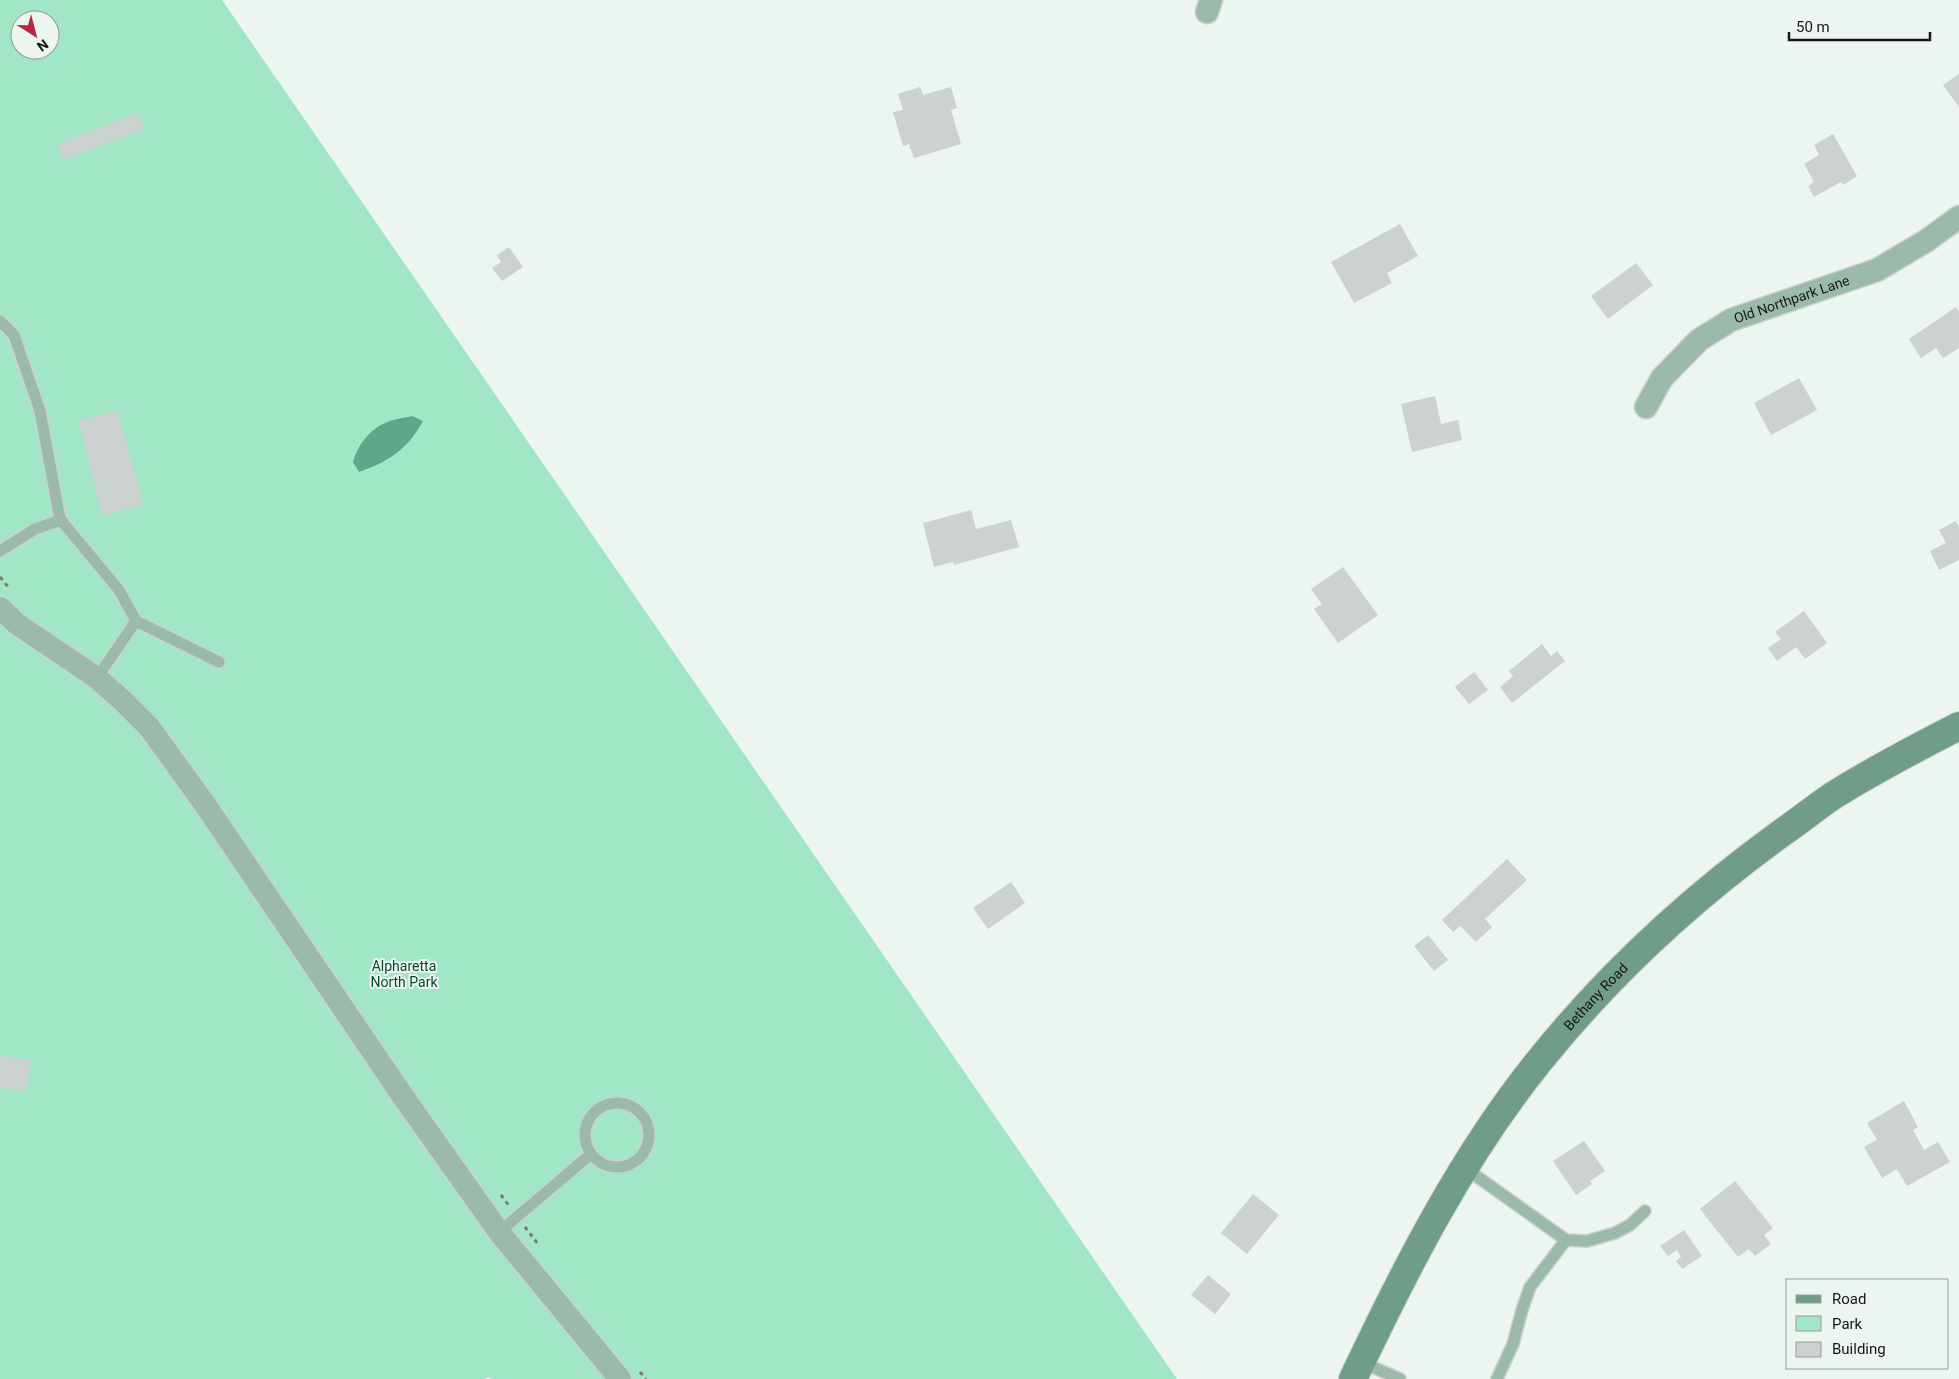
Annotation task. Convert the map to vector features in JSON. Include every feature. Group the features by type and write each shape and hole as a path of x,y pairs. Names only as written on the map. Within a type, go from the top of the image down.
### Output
{"street":[{"name":"Old Northpark Lane","path":"1646,407 1662,378 1699,340 1731,320 1877,270 1926,241 1959,217"},
{"path":"0,608 17,624 97,678 149,727 176,763 402,1095 499,1232 620,1379"},
{"name":"Bethany Road","path":"1357,1370 1390,1299 1465,1168 1498,1118 1546,1054 1586,1007 1632,959 1688,907 1744,861 1830,798 1876,770 1959,726"}],"lane":[{"path":"0,320 14,335 40,412 60,520 119,590 136,621 219,662"},
{"path":"0,551 35,529 60,520"},
{"path":"97,678 136,621"},
{"path":"614,1102 625,1103 635,1108 643,1116 648,1126 650,1137 647,1148 641,1157 632,1164 624,1167 605,1166 590,1154 586,1147 585,1130 587,1121 603,1105 614,1102"},
{"path":"499,1232 590,1154"},
{"path":"1465,1168 1566,1240 1587,1241 1614,1233 1630,1225 1645,1211"},
{"path":"1497,1379 1514,1344 1530,1287 1566,1240"},
{"path":"1357,1370 1400,1379"}],"green space":[{"name":"Alpharetta North Park","path":"0,0 222,0 1177,1379 491,1379 489,1377 485,1379 0,1379"}],"shaded area":[{"path":"412,416 423,421 404,447 379,464 359,472 353,462 361,444 369,434 388,422"}],"building":[{"path":"1959,74 1959,107 1943,85"},
{"path":"920,87 923,95 951,87 957,108 951,110 961,144 914,158 909,144 903,146 893,112 903,110 898,94"},
{"path":"138,113 144,129 63,160 57,144"},
{"path":"1833,134 1857,176 1843,185 1841,182 1814,197 1808,186 1814,182 1804,164 1819,155 1814,145"},
{"path":"1400,224 1418,256 1387,273 1392,283 1354,303 1331,262"},
{"path":"509,247 523,267 502,281 492,268 501,262 497,255"},
{"path":"1636,263 1653,285 1608,319 1591,296"},
{"path":"1956,307 1959,312 1959,348 1943,358 1936,348 1921,358 1909,339"},
{"path":"1799,378 1817,410 1771,435 1754,403"},
{"path":"1435,396 1441,424 1458,420 1462,440 1412,452 1401,404"},
{"path":"118,410 143,505 102,515 79,421"},
{"path":"971,510 976,529 1011,520 1019,547 954,565 953,562 934,567 923,523"},
{"path":"1956,521 1959,528 1959,560 1939,570 1930,551 1946,543 1939,530"},
{"path":"1343,567 1378,615 1338,643 1314,609 1322,604 1311,589"},
{"path":"1804,611 1827,643 1805,659 1796,647 1777,661 1768,648 1781,639 1775,632"},
{"path":"1542,644 1551,656 1557,651 1565,661 1512,703 1500,687 1513,676 1509,671"},
{"path":"1474,672 1488,690 1469,704 1455,687"},
{"path":"1507,859 1527,880 1485,919 1492,927 1476,942 1460,926 1453,932 1442,920"},
{"path":"1011,882 1025,903 988,929 973,908"},
{"path":"1428,935 1448,960 1434,971 1414,946"},
{"path":"0,1056 31,1060 26,1091 0,1088"},
{"path":"1904,1101 1918,1127 1913,1130 1924,1150 1938,1142 1950,1162 1907,1186 1897,1169 1882,1178 1864,1147 1877,1140 1867,1123"},
{"path":"1584,1141 1605,1171 1590,1181 1592,1184 1576,1195 1553,1161"},
{"path":"1735,1181 1773,1228 1764,1235 1771,1244 1755,1256 1749,1249 1738,1257 1700,1209"},
{"path":"1253,1194 1279,1215 1247,1254 1221,1233"},
{"path":"1684,1230 1702,1256 1682,1269 1676,1261 1681,1257 1677,1250 1668,1256 1660,1246"},
{"path":"1208,1275 1231,1294 1215,1314 1191,1295"}]}
